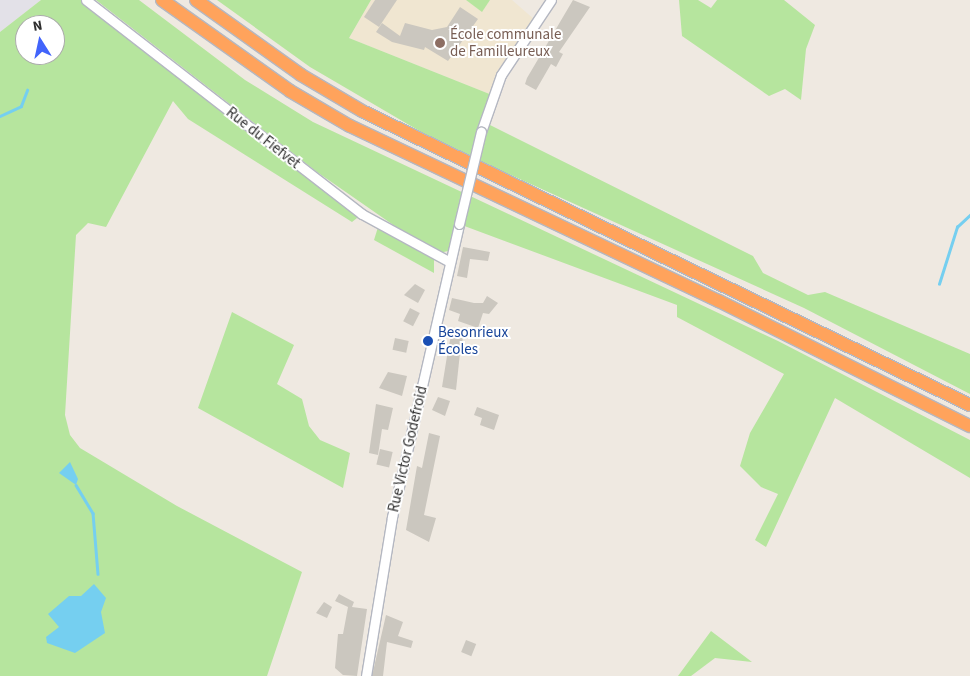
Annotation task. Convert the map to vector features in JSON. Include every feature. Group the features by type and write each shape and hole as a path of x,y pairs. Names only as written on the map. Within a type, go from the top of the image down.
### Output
{"highway":[{"path":"162,0 290,91 350,126 719,301 970,426"},
{"path":"196,0 263,48 371,116 970,405"},
{"path":"208,0 263,48"}],"street":[{"name":"Rue du Fiefvet","path":"86,0 362,214 450,262"},
{"name":"Rue Victor Godefroid","path":"366,676 392,517 458,224 481,132 498,80 551,0"}],"shaded area":[{"path":"0,0 41,0 22,15 15,15 15,20 0,32"},
{"name":"École communale de Familleureux","path":"371,0 466,0 482,11 490,0 512,0 535,20 492,95 349,38"}],"green space":[{"path":"41,0 86,0 362,214 352,222 188,119 173,101 106,227 88,223 76,235 65,415 70,435 80,448 177,506 302,572 267,676 0,676 0,32 15,20 15,65 65,65 65,15 22,15"},
{"path":"96,0 139,0 245,80 313,122 778,341 970,440 970,478 835,398 766,547 755,540 778,494 761,487 740,466 750,433 784,374 677,317 677,305 459,224 448,251 435,254 317,172"},
{"path":"217,0 371,0 349,38 492,95 484,122 753,256 763,273 808,295 825,292 970,354 970,394 804,308 440,143 310,67"},
{"path":"466,0 490,0 482,12"},
{"path":"679,0 698,0 711,8 717,0 784,0 815,25 806,49 801,100 785,89 769,96 682,36"},
{"path":"379,224 434,255 434,273 374,240"},
{"path":"232,312 294,345 277,384 302,399 309,426 320,440 350,453 343,488 198,408"},
{"path":"711,631 752,662 715,658 691,676 678,676"}],"water":[{"path":"70,462 78,479 76,485 59,473"},
{"path":"94,584 106,598 101,612 105,633 75,653 47,643 46,637 59,627 48,614 69,596 81,596"}],"building":[{"path":"375,0 397,0 379,27 364,17"},
{"path":"573,0 590,7 559,52 563,54 556,67 551,64 536,90 525,84 527,78"},
{"path":"460,7 478,19 448,61 425,47 424,50 392,42 376,32 382,23 400,36 405,23 432,30 447,27"},
{"path":"463,247 490,252 488,261 470,259 467,278 457,276"},
{"path":"415,284 425,290 418,303 404,295"},
{"path":"487,296 498,303 489,314 483,313 478,328 458,321 460,314 449,310 452,298 483,303"},
{"path":"410,308 420,313 413,326 403,321"},
{"path":"451,336 463,338 460,351 449,345"},
{"path":"395,338 409,341 406,353 393,350"},
{"path":"448,350 460,353 456,390 442,387"},
{"path":"388,372 407,376 402,396 379,388"},
{"path":"438,397 450,401 445,416 432,410"},
{"path":"376,404 393,408 388,430 382,429 378,455 369,453"},
{"path":"477,407 499,415 494,430 480,425 482,418 474,415"},
{"path":"429,433 440,436 424,515 436,518 429,542 406,530 417,466 422,468"},
{"path":"380,449 393,452 389,468 376,465"},
{"path":"339,594 354,602 352,607 367,609 357,676 343,675 335,668 338,634 343,634 348,607 335,601"},
{"path":"324,602 332,607 327,618 316,613"},
{"path":"386,615 403,622 398,636 413,641 411,648 387,642 383,676 372,676"},
{"path":"466,640 476,644 471,656 461,652"}],"waterway":[{"path":"0,116 21,106 27,90"},
{"path":"939,284 957,227 970,215"},
{"path":"76,485 93,513 98,574"}],"place":[{"name":"École communale de Familleureux","path":"440,43"},
{"name":"Besonrieux Écoles","path":"428,341"}]}
